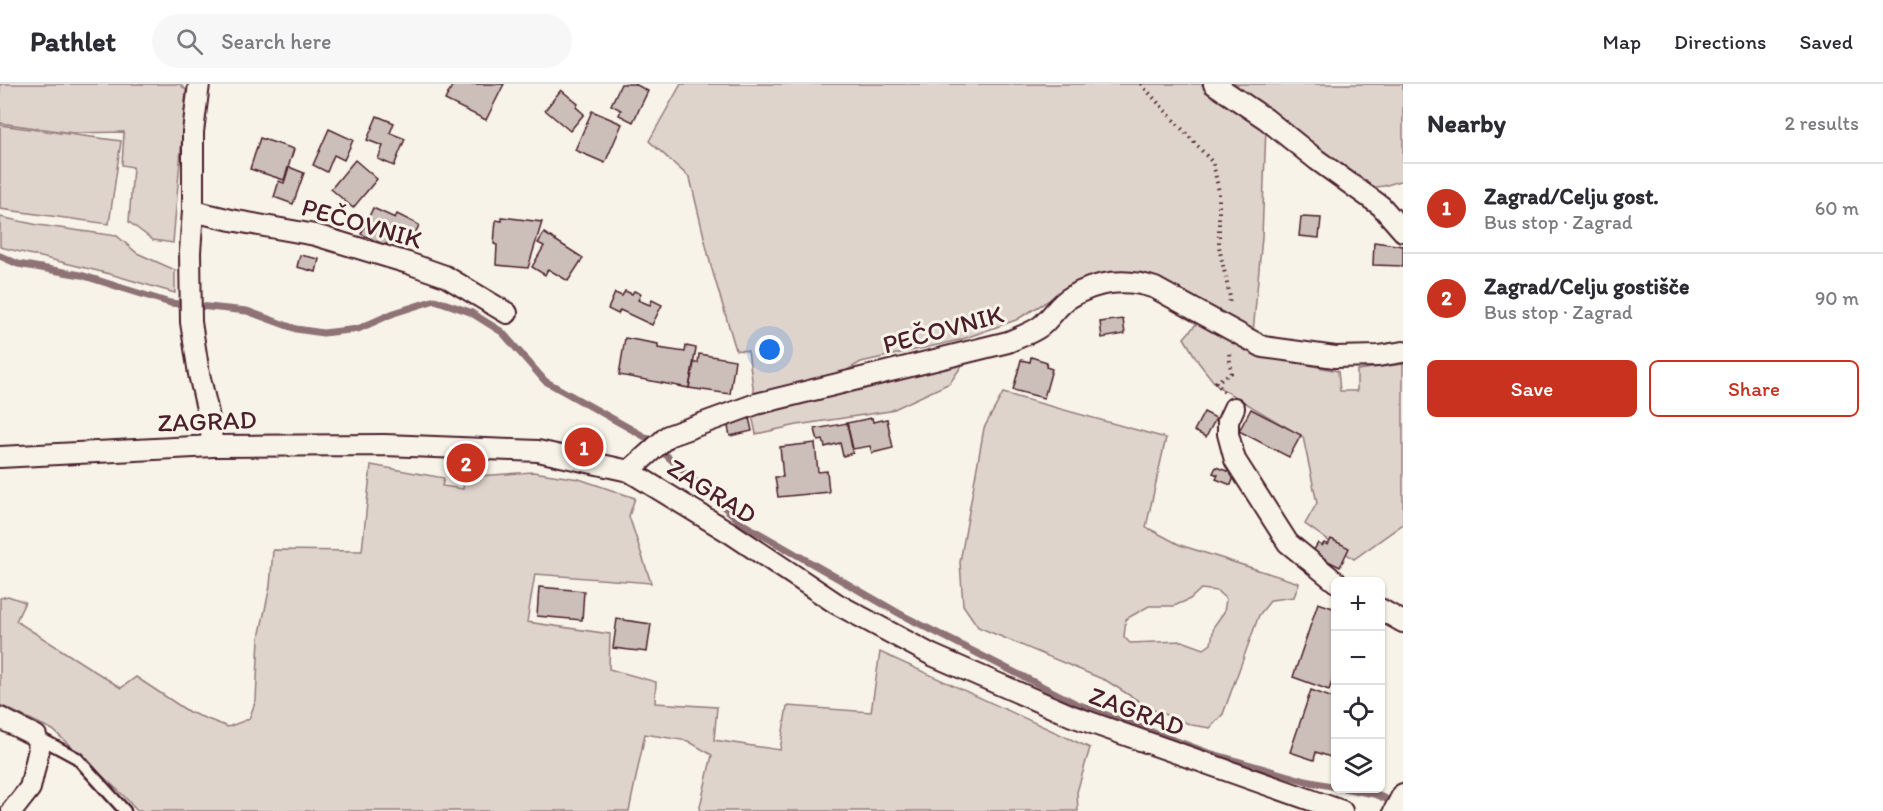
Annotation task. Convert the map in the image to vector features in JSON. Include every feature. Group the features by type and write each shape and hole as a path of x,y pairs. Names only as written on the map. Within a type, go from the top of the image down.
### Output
{"street":[{"path":"199,84 193,132 190,322 213,446"},
{"path":"1214,84 1266,119 1317,160 1381,206 1403,231"},
{"name":"PEČOVNIK","path":"193,211 315,235 408,263 445,276 507,313"},
{"name":"PEČOVNIK","path":"629,471 668,436 756,404 1008,342 1040,326 1070,297 1121,281 1138,282 1155,288 1263,347 1335,357 1378,356 1403,352"},
{"path":"1234,408 1228,421 1228,434 1235,460 1288,543 1331,579"},
{"name":"ZAGRAD","path":"0,457 213,446 385,445 538,452 629,471 732,534 837,604 932,655 1072,716 1342,811"},
{"path":"1385,612 1403,622"},
{"path":"0,718 36,736 39,749 30,788 12,811"},
{"path":"1395,811 1403,794"}],"lane":[{"path":"36,736 77,758 113,806 125,811"}],"path":[{"path":"1141,84 1213,162 1219,192 1219,247 1230,297 1225,326 1231,373 1216,382"}],"shaded area":[{"path":"0,84 180,84 186,90 173,243 153,240 129,222 133,167 122,165 124,132 73,133 0,123"},
{"path":"681,84 1201,84 1266,126 1262,237 1253,333 1180,289 1146,275 1118,272 1078,283 1016,320 960,340 861,362 837,376 802,386 754,394 748,351 736,350 711,266 690,178 649,141"},
{"path":"1225,84 1403,84 1403,180 1367,188"},
{"path":"0,125 121,141 109,224 0,209"},
{"path":"0,217 38,225 117,236 137,253 175,270 175,293 110,274 0,247"},
{"path":"1197,323 1259,355 1338,371 1340,391 1357,391 1357,370 1403,364 1403,524 1354,559 1305,524 1317,503 1303,437 1217,386 1199,363 1184,338"},
{"path":"969,355 950,383 890,411 797,425 756,434 751,410"},
{"path":"1003,393 1166,438 1146,527 1180,545 1299,583 1294,597 1271,600 1259,615 1223,714 1210,728 1192,725 1151,709 1107,681 978,627 963,605 960,562 984,428","holes":["1201,589 1217,591 1226,599 1224,612 1214,626 1211,644 1204,649 1182,641 1130,643 1124,637 1126,619 1149,606 1174,606 1190,599"]},
{"path":"371,465 444,478 442,486 463,489 464,477 533,472 579,479 635,498 629,516 651,583 535,574 527,622 610,634 609,669 656,682 655,703 717,707 714,740 780,750 787,706 871,712 880,652 1090,748 1077,792 1078,811 699,811 712,755 688,741 645,734 629,811 137,811 53,730 0,705 0,598 8,596 25,602 16,621 121,688 136,677 189,712 228,727 249,719 256,700 259,638 270,586 273,550 362,551"}],"building":[{"path":"453,84 504,84 486,120 445,100"},
{"path":"621,84 635,84 648,91 633,122 619,115 621,110 611,105"},
{"path":"561,90 578,104 576,107 584,114 570,131 545,110"},
{"path":"592,111 622,124 605,163 575,150"},
{"path":"377,116 394,123 390,133 405,139 394,166 378,159 383,146 367,140"},
{"path":"329,129 353,140 344,160 334,155 327,172 313,165"},
{"path":"260,138 294,149 284,180 250,169"},
{"path":"355,160 377,179 353,208 331,189"},
{"path":"289,167 304,173 293,204 274,197 279,181 284,183"},
{"path":"373,208 395,218 397,214 419,225 410,245 390,236 386,246 361,234"},
{"path":"502,217 542,222 528,268 496,265 497,245 494,244 496,220 502,221"},
{"path":"1301,217 1321,218 1319,238 1299,236"},
{"path":"544,233 583,258 568,281 548,269 545,275 532,267 544,246 538,243"},
{"path":"1374,242 1403,246 1403,266 1373,265"},
{"path":"300,255 319,259 316,272 297,267"},
{"path":"625,291 641,294 638,300 650,305 652,300 662,305 652,325 620,310 618,314 608,309 615,293 622,296"},
{"path":"1123,319 1125,334 1102,338 1100,322"},
{"path":"625,338 658,344 658,348 685,352 686,346 696,348 689,388 619,375"},
{"path":"699,354 735,360 730,394 689,388 694,363 698,363"},
{"path":"1031,357 1047,362 1046,367 1052,369 1044,398 1013,390 1021,360 1030,362"},
{"path":"1251,409 1301,435 1289,457 1239,431"},
{"path":"1204,412 1216,418 1206,437 1194,431"},
{"path":"748,413 752,431 730,436 726,417"},
{"path":"872,418 873,422 887,419 893,448 872,453 870,446 853,449 847,423"},
{"path":"847,423 853,453 843,456 840,443 825,447 823,440 818,441 815,429"},
{"path":"815,443 818,472 827,471 829,492 778,497 775,477 783,477 780,447"},
{"path":"1216,467 1235,474 1231,485 1216,479 1218,475 1213,473"},
{"path":"1331,539 1349,548 1340,567 1312,553 1318,543 1322,546 1324,543 1328,545"},
{"path":"539,587 584,591 582,620 537,616"},
{"path":"1318,603 1331,607 1331,685 1329,690 1293,677"},
{"path":"617,619 651,624 647,652 613,648"},
{"path":"1311,690 1331,697 1331,757 1316,752 1314,760 1290,752"}],"waterway":[{"path":"0,256 18,264 81,275 170,303 247,311 296,329 323,333 358,329 394,313 435,300 470,312 502,332 545,381 647,438 743,524 902,615 1077,704 1206,752 1331,786"},
{"path":"1369,793 1396,803"}],"place":[{"name":"Zagrad/Celju gost.","path":"584,447"},
{"name":"Zagrad/Celju gostišče","path":"466,463"}]}
